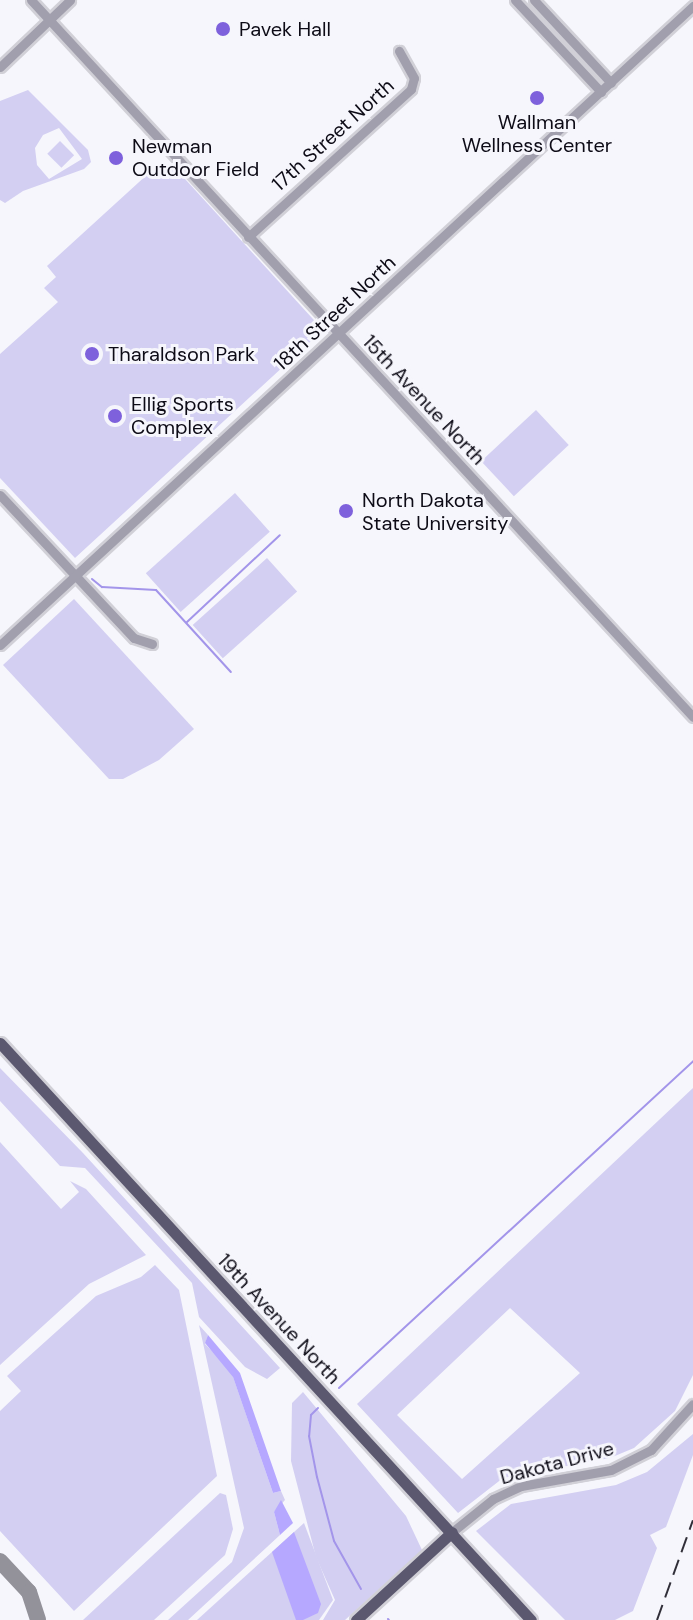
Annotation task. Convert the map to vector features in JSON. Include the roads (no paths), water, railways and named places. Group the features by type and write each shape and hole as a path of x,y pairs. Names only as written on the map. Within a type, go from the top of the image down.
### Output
{"main road":[{"name":"19th Avenue North","path":"0,1043 531,1620"},
{"name":"Dakota Drive","path":"356,1620 452,1532"}],"street":[{"name":"15th Avenue North","path":"31,0 693,717"},
{"path":"0,67 70,0"},
{"path":"50,21 77,0"},
{"path":"515,0 601,92"},
{"path":"534,0 611,83"},
{"name":"18th Street North","path":"0,645 693,6"},
{"name":"17th Street North","path":"248,237 411,89 414,78 399,51"},
{"path":"0,495 134,638 152,644"},
{"name":"Dakota Drive","path":"452,1532 493,1499 521,1486 611,1470 651,1450 693,1404"}],"waterway":[{"path":"187,622 280,535"},
{"path":"92,579 102,587 156,590 231,672"},
{"path":"339,1388 693,1061"},
{"path":"318,1408 311,1415 309,1436 317,1477 334,1541 361,1589"}],"railway":[{"path":"657,1620 693,1520"}],"place":[{"name":"Pavek Hall","path":"223,29"},
{"name":"Wallman Wellness Center","path":"537,98"},
{"name":"Newman Outdoor Field","path":"116,158"},
{"name":"Tharaldson Park","path":"92,354"},
{"name":"Ellig Sports Complex","path":"115,416"},
{"name":"North Dakota State University","path":"346,511"}]}
